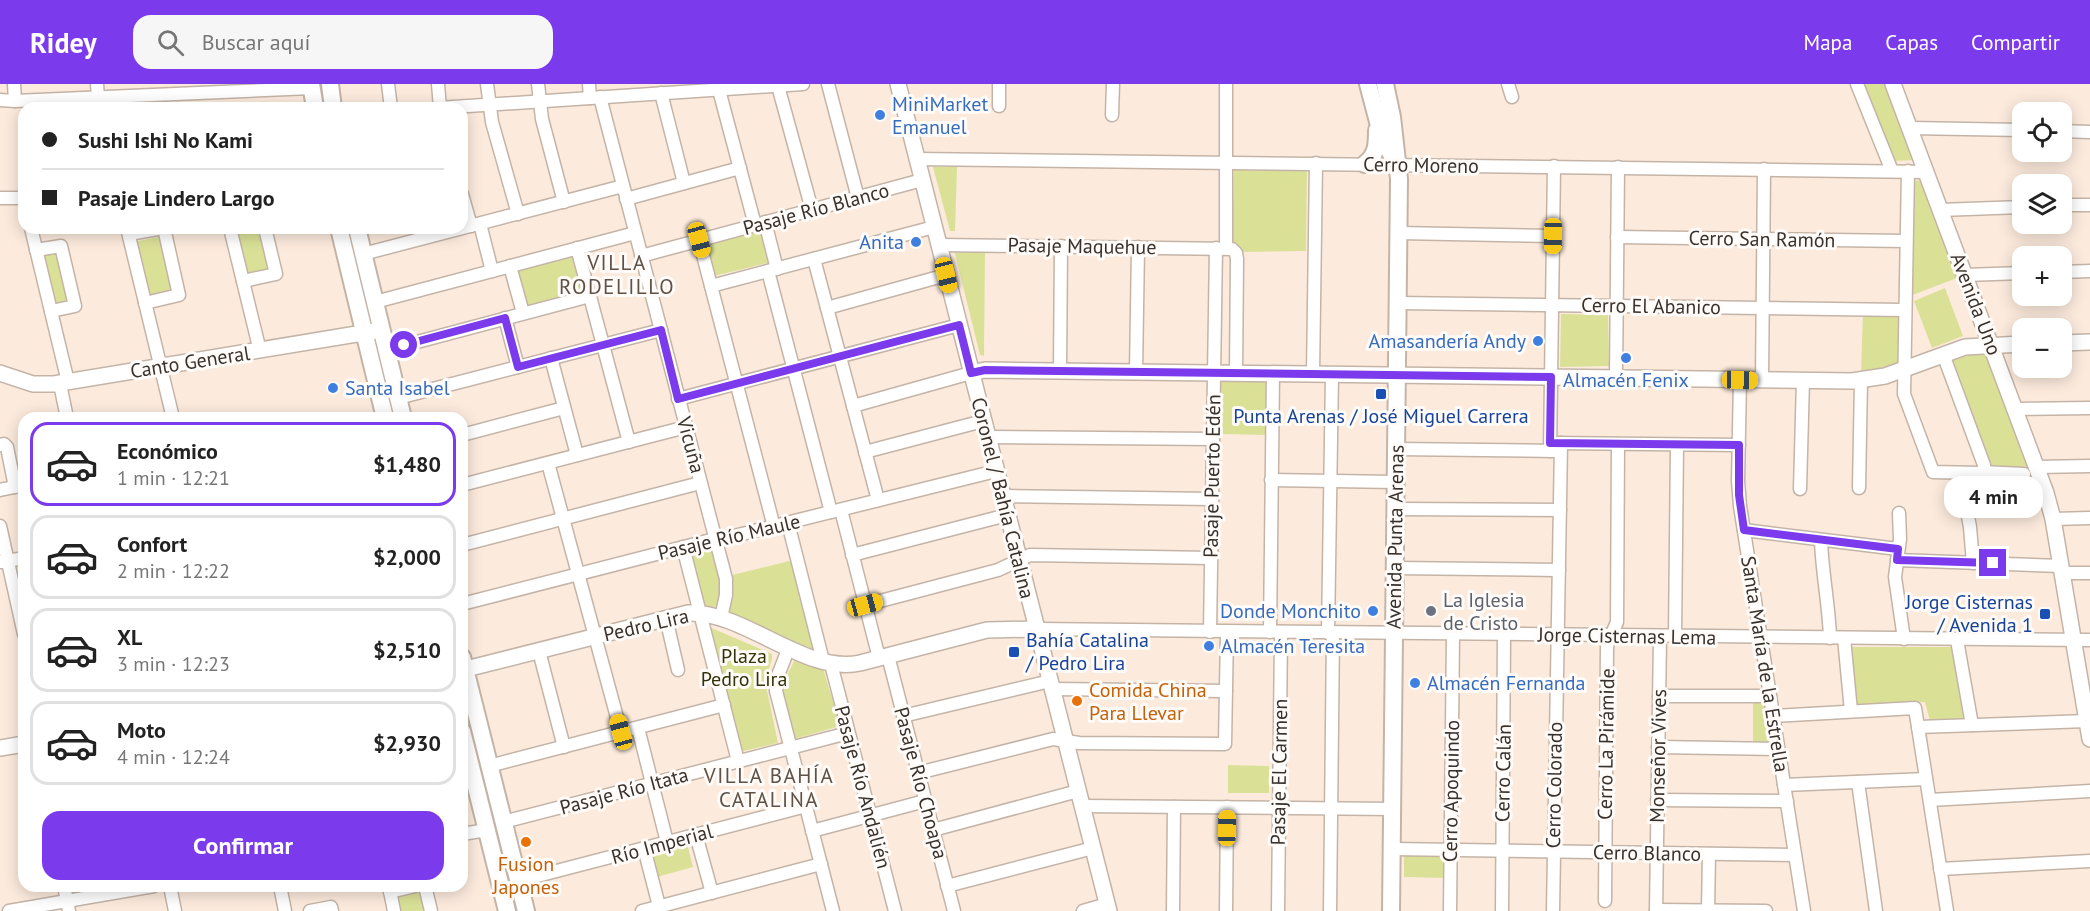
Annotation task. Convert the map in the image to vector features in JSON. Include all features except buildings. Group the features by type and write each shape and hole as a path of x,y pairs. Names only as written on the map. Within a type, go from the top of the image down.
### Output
{"main road":[{"path":"330,84 332,102"},
{"name":"Avenida Punta Arenas","path":"1368,84 1387,146 1397,164"},
{"name":"Avenida Punta Arenas","path":"1385,84 1391,110 1400,179 1391,911"},
{"path":"312,86 314,102"},
{"path":"1365,164 1376,152 1378,120"},
{"path":"340,234 384,412"},
{"path":"358,234 402,412"},
{"path":"468,684 525,911"},
{"path":"468,763 507,911"}],"street":[{"path":"14,84 15,101"},
{"path":"97,84 98,97"},
{"path":"388,84 390,102"},
{"path":"438,84 439,102"},
{"path":"487,84 489,105 518,214"},
{"path":"538,84 542,119 564,201"},
{"name":"Vicuña","path":"589,84 623,186 716,540 727,587 720,618"},
{"path":"468,106 595,98 644,89 661,93 803,84"},
{"path":"828,84 858,198"},
{"name":"Coronel / Bahía Catalina","path":"897,84 1108,908"},
{"path":"999,84 999,106"},
{"path":"1112,115 1113,84"},
{"name":"Pasaje Puerto Edén","path":"1210,632 1214,373 1226,162 1226,84"},
{"path":"1508,84 1512,97"},
{"path":"1857,84 1892,171"},
{"name":"Avenida Uno","path":"1893,84 2015,409 2030,471 2053,519 2087,701 2090,739"},
{"path":"0,100 98,97 151,90 312,86"},
{"path":"778,86 812,210"},
{"name":"Pasaje Río Choapa","path":"720,90 740,168 773,270 793,368 836,511 852,555 865,605 903,716 954,911"},
{"path":"661,93 684,183"},
{"path":"1910,128 2012,130"},
{"path":"2072,131 2090,132"},
{"name":"Cerro Moreno","path":"916,159 1926,172"},
{"path":"1312,374 1316,163"},
{"name":"Cerro Colorado","path":"1553,911 1560,510 1551,377 1554,166"},
{"path":"1616,378 1618,167"},
{"path":"626,199 740,168"},
{"path":"1762,380 1764,170"},
{"path":"1908,171 1904,394 1933,472 2030,471 2090,466"},
{"name":"Pasaje Río Blanco","path":"641,255 922,180"},
{"path":"468,226 623,186"},
{"path":"0,198 18,198"},
{"path":"2072,206 2090,205"},
{"path":"1940,210 2012,207"},
{"path":"468,208 492,271"},
{"path":"711,286 934,227"},
{"path":"375,302 635,232"},
{"path":"1399,233 1553,236"},
{"path":"32,234 51,311 64,383 66,412"},
{"path":"129,234 171,412"},
{"path":"145,303 179,295 164,234"},
{"path":"231,234 260,351"},
{"path":"243,281 276,274 266,234"},
{"path":"363,254 419,234"},
{"name":"Cerro San Ramón","path":"1617,237 1906,241"},
{"path":"699,240 774,527"},
{"name":"Pasaje Maquehue","path":"938,245 1221,248"},
{"path":"36,250 61,246 75,306 51,311"},
{"path":"1060,371 1061,246"},
{"path":"1136,372 1138,247"},
{"path":"578,248 629,442"},
{"name":"Pasaje Puerto Edén","path":"1221,248 1234,250 1237,256 1236,373"},
{"path":"814,259 878,500"},
{"path":"510,266 523,313"},
{"path":"2072,272 2090,271"},
{"path":"1965,275 2012,273"},
{"path":"827,308 946,275"},
{"path":"387,350 590,296"},
{"name":"Cerro El Abanico","path":"1398,303 1904,310"},
{"path":"505,318 518,367"},
{"path":"678,399 959,325"},
{"name":"Canto General","path":"0,373 33,384 64,383 381,329"},
{"path":"398,398 661,330"},
{"path":"2072,343 2090,342"},
{"path":"853,406 985,370 1861,380 1904,370 1965,347 2012,344"},
{"path":"1943,354 1984,465 1982,472"},
{"path":"551,358 577,456"},
{"name":"Pasaje El Carmen","path":"1273,374 1271,480 1279,808 1278,911"},
{"path":"1330,911 1332,374"},
{"name":"Santa María de la Estrella","path":"1740,380 1739,495 1804,911"},
{"path":"1800,489 1803,380"},
{"path":"1859,488 1861,380"},
{"path":"468,433 564,408"},
{"path":"2015,409 2090,408"},
{"path":"865,452 983,421"},
{"path":"468,483 686,427"},
{"path":"987,437 1213,439"},
{"path":"0,445 4,444 7,447 18,483"},
{"path":"1396,449 1618,444 1739,445"},
{"name":"Cerro La Pirámide","path":"1605,901 1608,646 1617,622 1618,444"},
{"path":"1675,637 1677,445"},
{"path":"548,463 621,732"},
{"name":"Pasaje Río Maule","path":"468,602 683,547 774,527 996,471"},
{"path":"1271,480 1396,482"},
{"path":"468,544 700,483"},
{"path":"0,490 18,486"},
{"path":"1002,496 1212,499"},
{"path":"1964,496 1970,527 1973,563"},
{"path":"1396,509 1560,510"},
{"path":"1899,513 1900,530 1896,576 1904,639"},
{"path":"852,555 1007,515"},
{"path":"2053,519 2090,518"},
{"name":"Pasaje Río Andalién","path":"788,523 849,733 895,911"},
{"path":"0,526 4,561 18,611"},
{"path":"1744,530 1821,540 1897,554 2090,573"},
{"path":"1821,540 1822,566 1829,604 1830,638"},
{"path":"683,547 738,761"},
{"path":"865,605 998,570 1035,554 1211,558"},
{"path":"1395,568 1559,570"},
{"name":"Pedro Lira","path":"468,664 539,651 681,614 700,613 720,618 827,663 848,665 987,630 1036,629"},
{"path":"666,618 678,670"},
{"name":"Jorge Cisternas Lema","path":"1036,629 2090,640"},
{"path":"918,772 1053,740 1225,744 1227,632"},
{"name":"Cerro Apoquindo","path":"1450,911 1453,634"},
{"name":"Cerro Calán","path":"1502,911 1504,635"},
{"name":"Monseñor Vives","path":"1656,910 1660,636"},
{"path":"1844,638 1851,711"},
{"path":"1957,640 1972,725"},
{"path":"789,647 777,678 776,690 832,911"},
{"path":"539,651 564,747"},
{"path":"903,716 1051,685 1226,691"},
{"path":"1659,696 1770,696"},
{"path":"489,766 724,705"},
{"path":"1773,716 1916,708 1947,911"},
{"path":"1918,727 2087,722"},
{"path":"638,728 667,842"},
{"name":"Pasaje Río Itata","path":"503,822 849,733"},
{"path":"0,748 18,745"},
{"path":"1658,747 1778,749"},
{"path":"1784,784 1926,779"},
{"path":"1858,782 1876,911"},
{"path":"1930,800 2090,792"},
{"path":"933,830 1080,798 1174,807 1392,809"},
{"path":"1658,800 1787,801"},
{"path":"812,831 925,801"},
{"name":"Río Imperial","path":"518,881 806,806"},
{"path":"1173,911 1174,807"},
{"path":"1226,911 1227,807"},
{"path":"468,833 487,830"},
{"path":"696,835 712,893"},
{"path":"948,886 1093,848"},
{"path":"644,849 659,906"},
{"name":"Cerro Blanco","path":"1392,849 1795,855"},
{"path":"1708,910 1709,854"},
{"path":"1940,868 2090,861"},
{"path":"642,911 659,906 683,906 712,893 820,864"},
{"path":"9,911 68,906 128,892"},
{"path":"171,892 175,911"},
{"path":"281,892 285,911"},
{"path":"391,892 394,911"},
{"path":"427,892 432,911"},
{"path":"310,911 331,907 332,911"},
{"path":"1083,911 1108,908"},
{"path":"1656,910 1766,910"}],"green space":[{"path":"1862,84 1888,84 1916,160 1892,161"},
{"path":"933,167 957,167 955,231 950,231"},
{"path":"1234,170 1307,171 1306,251 1242,252 1232,244"},
{"path":"1924,180 1957,278 1910,296 1912,181"},
{"path":"761,227 771,262 714,276 705,242"},
{"path":"238,234 266,234 274,267 247,274"},
{"path":"162,236 173,291 145,297 134,242"},
{"path":"985,249 984,356 980,355 954,250"},
{"path":"58,250 69,300 51,304 40,254"},
{"path":"574,255 584,292 528,308 518,271"},
{"path":"1945,288 1963,336 1932,348 1914,301"},
{"path":"1863,312 1901,316 1900,360 1898,363 1861,373"},
{"path":"1561,314 1608,315 1609,366 1560,367"},
{"path":"1985,351 2028,467 1987,465 1949,361"},
{"path":"1220,382 1268,382 1267,435 1219,434"},
{"path":"711,546 723,584 721,602 714,608 703,609 690,549"},
{"path":"793,560 815,650 728,614 732,592 728,576"},
{"name":"Plaza Pedro Lira","path":"707,626 772,654 765,681 778,743 739,752"},
{"path":"1849,647 1954,647 1965,718 1930,721 1925,702 1856,707"},
{"path":"795,659 823,668 840,726 794,739 782,686"},
{"path":"1765,699 1771,743 1753,743 1753,700"},
{"path":"1228,765 1269,766 1269,793 1228,793"},
{"path":"687,843 693,867 657,877 650,852"},
{"path":"1404,853 1446,854 1446,878 1404,877"},
{"path":"421,892 428,911 399,911 395,893"}],"place":[{"name":"MiniMarket Emanuel","path":"880,115"},
{"name":"Anita","path":"916,242"},
{"name":"Amasandería Andy","path":"1538,341"},
{"name":"Almacén Fenix","path":"1626,358"},
{"name":"Santa Isabel","path":"333,388"},
{"name":"Punta Arenas / José Miguel Carrera","path":"1381,394"},
{"name":"Donde Monchito","path":"1373,611"},
{"name":"La Iglesia de Cristo","path":"1431,611"},
{"name":"Jorge Cisternas / Avenida 1","path":"2045,614"},
{"name":"Almacén Teresita","path":"1209,646"},
{"name":"Bahía Catalina / Pedro Lira","path":"1014,652"},
{"name":"Almacén Fernanda","path":"1415,683"},
{"name":"Comida China Para Llevar","path":"1077,701"},
{"name":"Fusion Japones","path":"526,842"}],"district":[{"name":"VILLA RODELILLO","path":"617,274"},
{"name":"VILLA BAHÍA CATALINA","path":"769,787"}],"route":[{"path":"404,345 505,318 518,367 661,330 678,399 959,325 971,373 985,370 1551,377 1550,443 1739,445 1738,482 1744,530 1898,549 1897,560 1993,563"}]}
